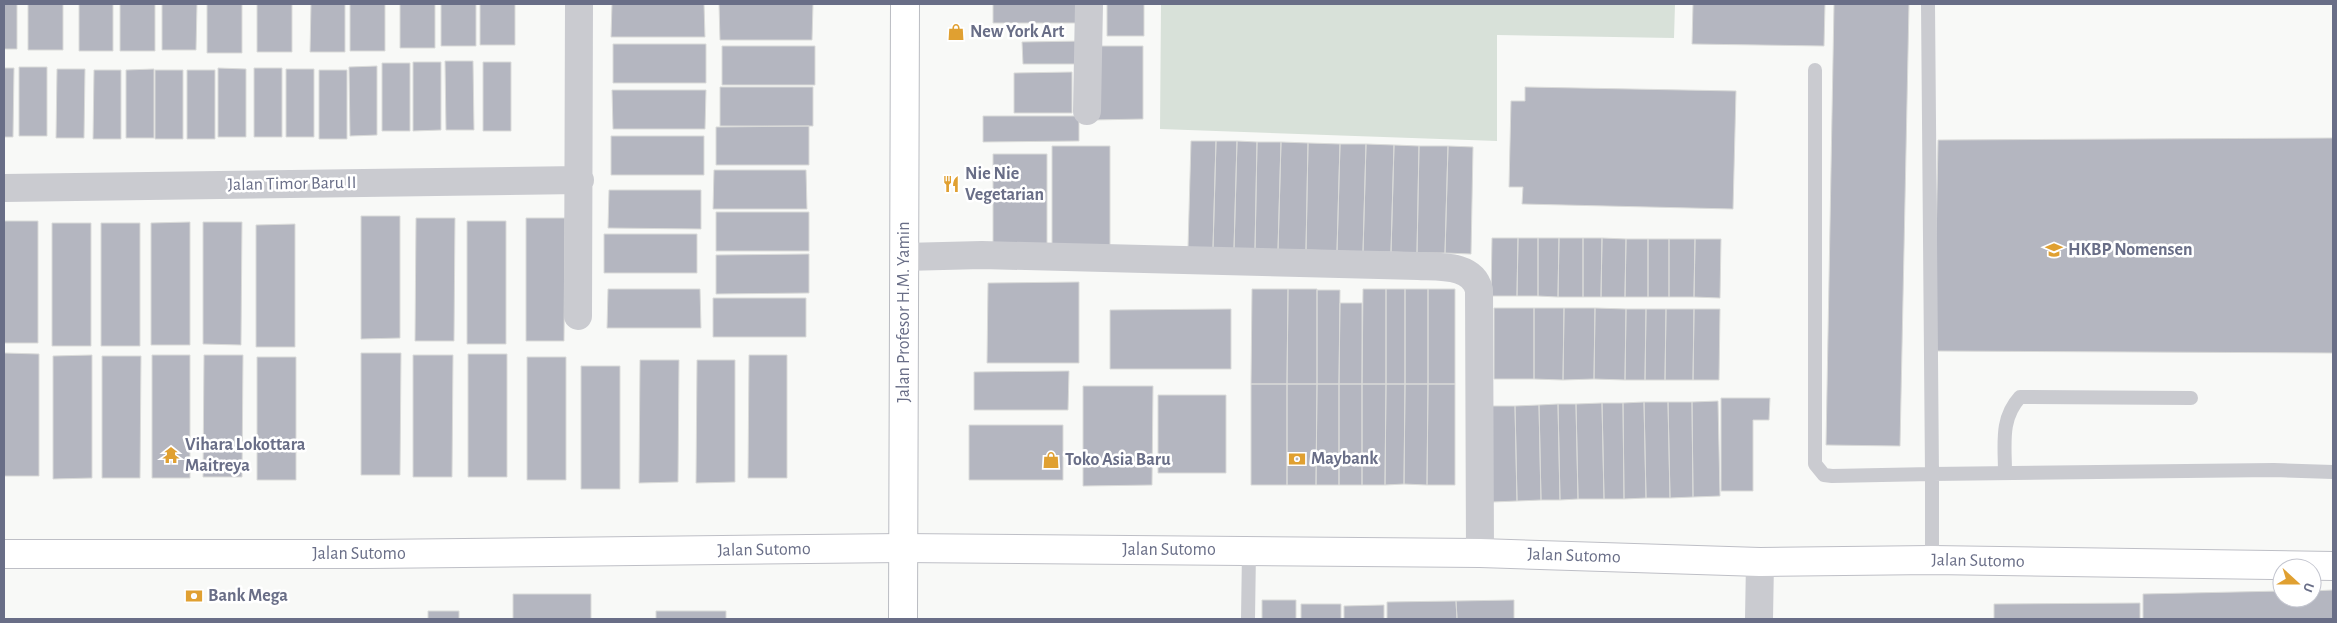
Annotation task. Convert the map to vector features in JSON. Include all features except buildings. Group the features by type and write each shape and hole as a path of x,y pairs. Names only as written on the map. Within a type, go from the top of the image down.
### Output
{"main road":[{"name":"Jalan Profesor H.M. Yamin","path":"903,619 904,4"},
{"name":"Jalan Sutomo","path":"4,554 370,554 902,548 1480,553 1760,562 1932,560 2333,566"}],"street":[{"path":"578,316 580,180 579,4"},
{"path":"1087,111 1089,4"},
{"name":"Jalan Timor Baru II","path":"4,188 580,180"},
{"path":"904,256 992,255 1418,266 1452,268 1471,274 1477,280 1479,290 1480,553"},
{"path":"1759,619 1760,562"}],"lane":[{"path":"1928,4 1932,560"},
{"path":"1815,70 1815,464 1824,475 2274,470 2333,472"},
{"path":"2005,473 2005,423 2011,407 2020,397 2191,398"},
{"path":"1248,619 1250,551"}],"shaded area":[{"path":"1161,4 1675,4 1674,38 1497,35 1497,141 1160,129"}],"place":[{"name":"New York Art","path":"956,32"},
{"name":"Nie Nie Vegetarian","path":"951,184"},
{"name":"HKBP Nomensen","path":"2054,250"},
{"name":"Vihara Lokottara Maitreya","path":"171,455"},
{"name":"Maybank","path":"1297,459"},
{"name":"Toko Asia Baru","path":"1051,460"},
{"name":"Bank Mega","path":"194,596"}]}
